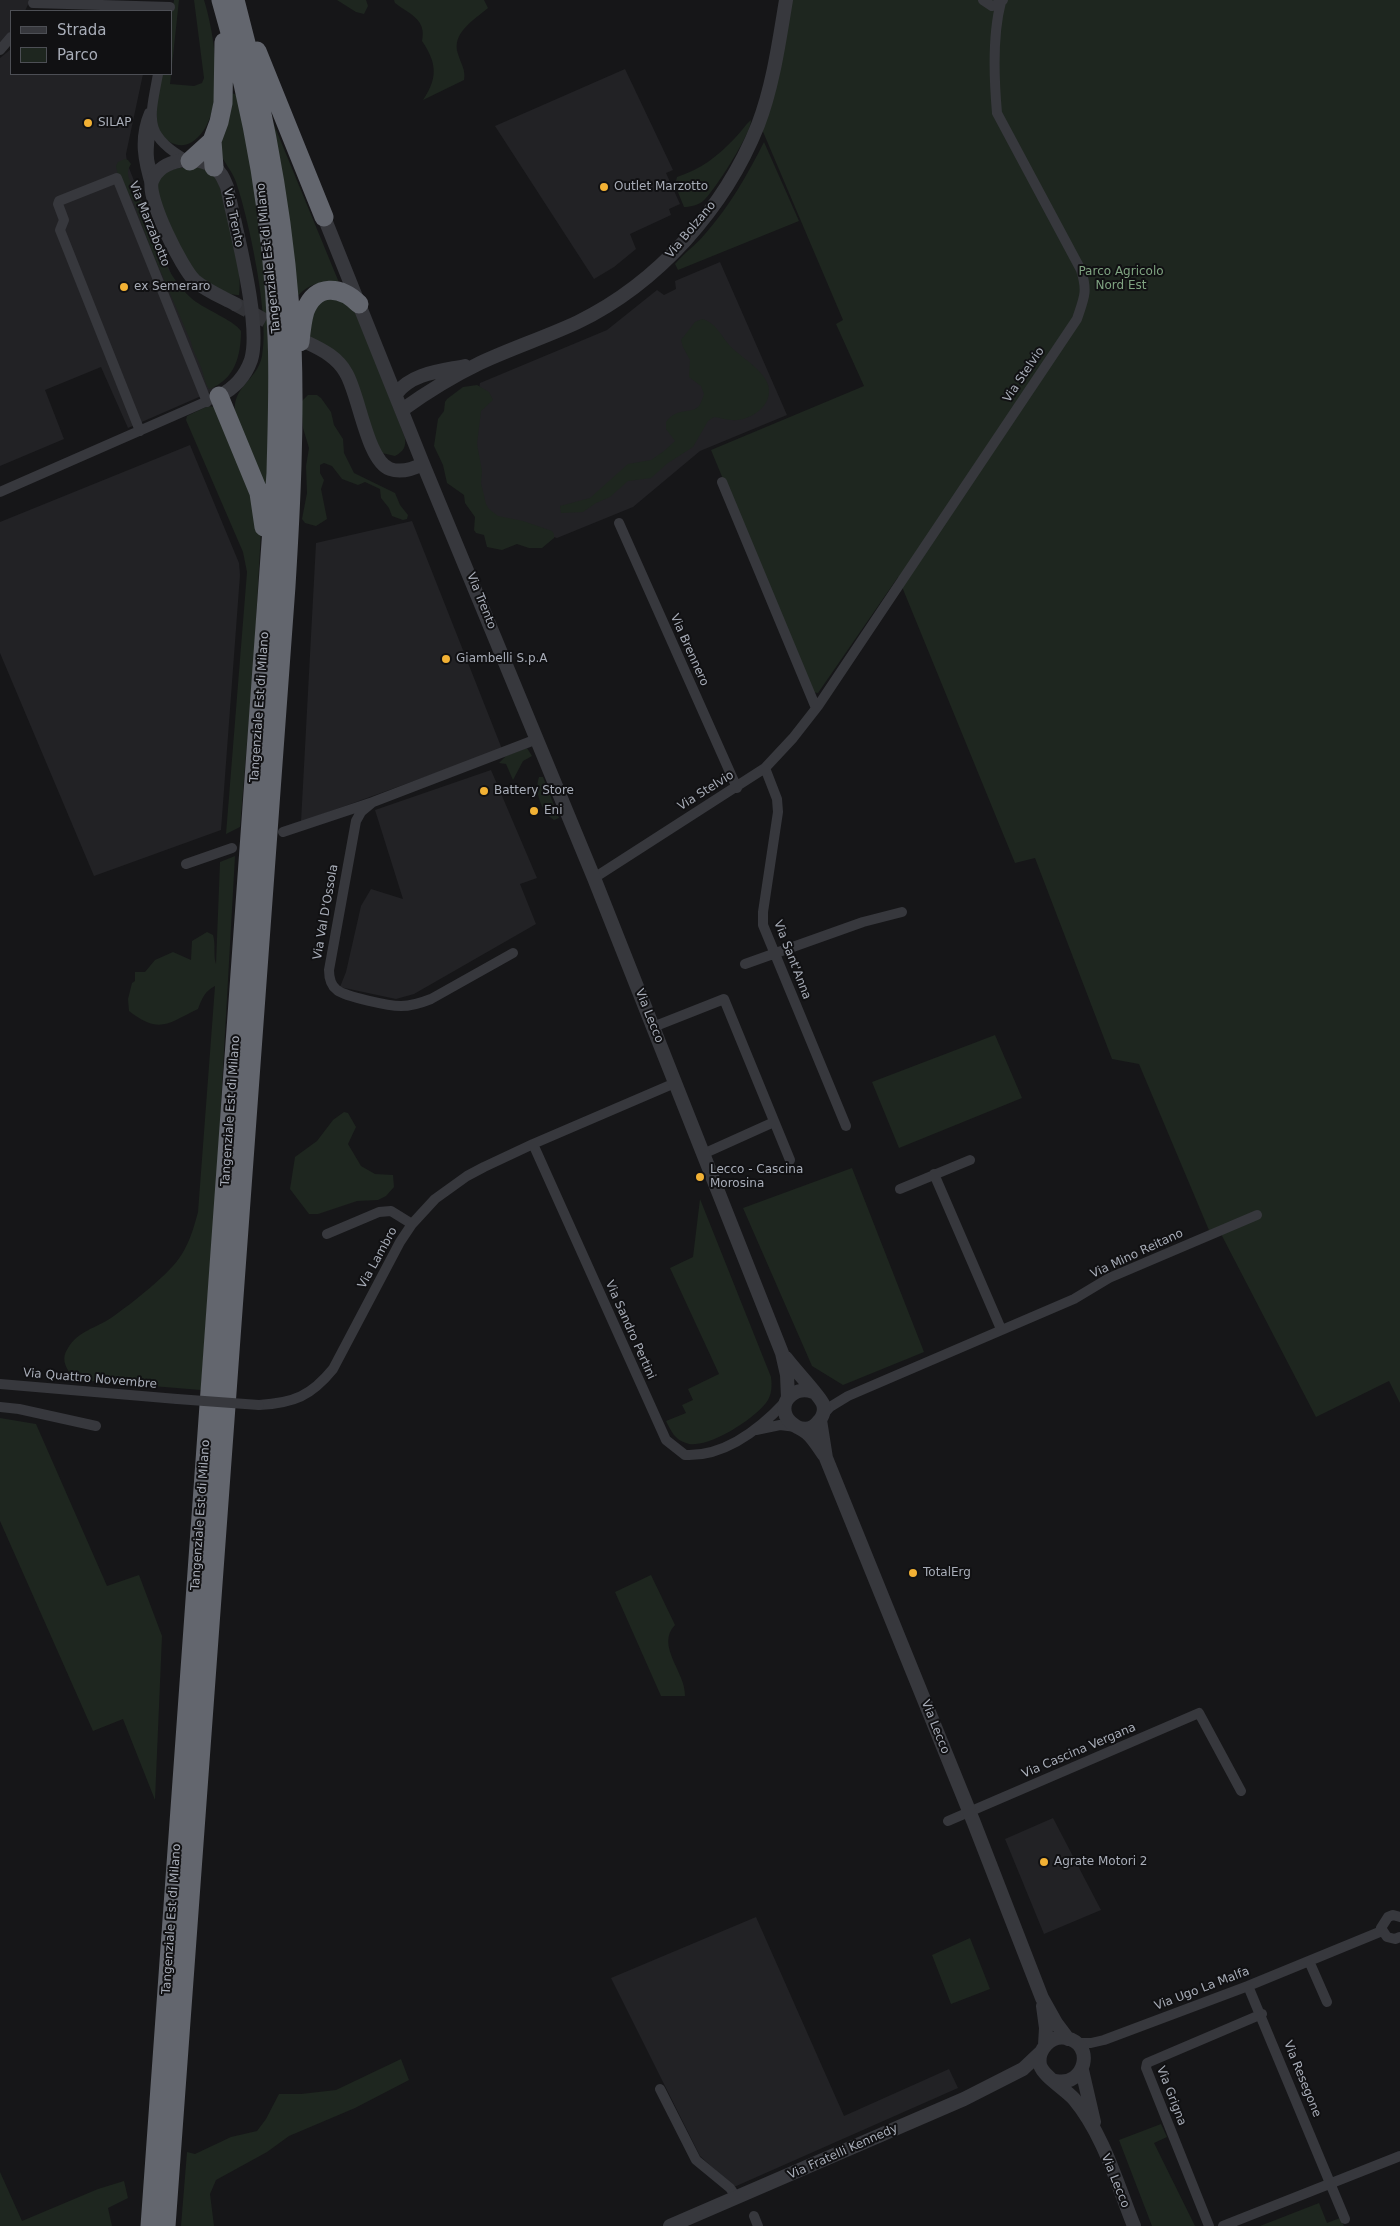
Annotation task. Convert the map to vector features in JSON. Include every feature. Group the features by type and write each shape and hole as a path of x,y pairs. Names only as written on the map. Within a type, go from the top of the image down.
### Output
{"highway":[{"path":"214,167 212,141 219,122 223,102 229,3"},
{"path":"229,3 274,89 324,217"},
{"name":"Tangenziale Est di Milano","path":"166,2226 285,596 293,460 292,342 285,254 262,106 229,3"},
{"name":"Tangenziale Est di Milano","path":"150,2226 276,473 277,327 268,219 229,3"},
{"path":"188,161 212,141"},
{"path":"293,401 303,318 309,303 319,293 337,290 351,296 359,304"},
{"path":"213,399 255,483 263,510 265,642"}],"street":[{"name":"Via Bolzano","path":"480,363 578,322 603,308 653,272 688,237 722,193 736,170 758,125 771,82 786,0"},
{"path":"986,2 995,6 1002,1"},
{"name":"Via Stelvio","path":"594,878 765,768 793,738 816,708 1077,319 1085,295 1086,285 1080,270 997,113 994,85 997,26 1002,1"},
{"name":"Via Stelvio","path":"986,2 997,26"},
{"path":"32,5 170,6"},
{"path":"0,50 10,38"},
{"name":"Via Marzabotto","path":"157,173 151,169 150,161 152,105 158,75"},
{"name":"Via Marzabotto","path":"151,189 142,153 146,122 152,105"},
{"name":"Via Marzabotto","path":"151,118 155,134 161,142 188,161"},
{"path":"214,167 202,162 188,161 169,164 157,173 152,182 151,189 160,216 188,273 203,287 235,304"},
{"name":"Via Trento","path":"213,399 233,388 243,378 252,358 254,339 245,276 227,187 224,178 214,167"},
{"name":"Via Marzabotto","path":"140,431 60,230 64,220 58,204 59,201 117,178 213,399"},
{"name":"Via Trento","path":"324,217 594,878"},
{"path":"308,343 333,358 346,372 374,450 383,465 400,471 424,464"},
{"path":"396,394 414,378 480,363"},
{"path":"402,410 423,394 480,363"},
{"path":"0,492 213,399"},
{"path":"722,482 816,708"},
{"name":"Via Brennero","path":"619,523 736,788"},
{"path":"283,832 373,802 537,739"},
{"name":"Via Sant'Anna","path":"765,768 775,792 778,812 763,912 764,924 774,953 846,1126"},
{"name":"Via Val D'Ossola","path":"373,802 361,812 356,821 328,970 333,986 343,994 391,1006 416,1005 431,999 514,953"},
{"path":"186,864 232,848"},
{"name":"Via Lecco","path":"594,878 782,1353 787,1375 787,1399 784,1406 787,1419 807,1433 826,1458"},
{"path":"745,964 863,922 902,912"},
{"path":"653,1027 724,999 790,1160"},
{"name":"Via Lambro","path":"177,1399 259,1405 293,1401 304,1396 324,1380 333,1369 400,1242 412,1224 436,1199 467,1176 533,1144 675,1082"},
{"path":"703,1154 774,1122"},
{"name":"Via Sandro Pertini","path":"533,1144 666,1440 685,1455 709,1454 751,1432"},
{"path":"900,1189 970,1160"},
{"path":"934,1174 1001,1329"},
{"path":"327,1234 379,1212 391,1211 412,1224"},
{"name":"Via Mino Reitano","path":"821,1418 830,1407 848,1396 1074,1299 1109,1278 1257,1215"},
{"name":"Via Lecco","path":"782,1353 816,1394 824,1409 821,1418 826,1458 969,1811 1042,1998 1058,2027 1083,2052 1083,2066 1097,2135"},
{"name":"Via Quattro Novembre","path":"0,1384 177,1399"},
{"path":"751,1432 774,1413 792,1394 802,1390 816,1394"},
{"name":"Via Mino Reitano","path":"816,1394 836,1399 848,1396"},
{"path":"0,1408 19,1409 96,1426"},
{"path":"751,1432 780,1425 812,1427 821,1418"},
{"name":"Via Cascina Vergana","path":"948,1820 1199,1714 1241,1791"},
{"path":"1400,1917 1393,1915 1385,1919 1382,1924 1382,1931 1390,1939 1400,1938"},
{"name":"Via Ugo La Malfa","path":"1072,2041 1091,2043 1104,2040 1248,1986 1382,1931"},
{"path":"1309,1961 1327,2002"},
{"name":"Via Resegone","path":"1248,1986 1262,2014 1345,2219"},
{"name":"Via Lecco","path":"1042,1998 1046,2028 1040,2065 1082,2110 1097,2135 1134,2226"},
{"name":"Via Grigna","path":"1209,2226 1146,2068 1147,2063 1262,2014"},
{"path":"1043,2049 1056,2038 1072,2041"},
{"name":"Via Ugo La Malfa","path":"1083,2066 1104,2040"},
{"name":"Via Fratelli Kennedy","path":"670,2226 961,2100 1014,2074 1030,2064 1043,2049"},
{"path":"1052,2079 1070,2080 1083,2066"},
{"name":"Via Fratelli Kennedy","path":"1014,2074 1035,2073 1052,2079"},
{"path":"660,2089 696,2160 730,2188 737,2198"},
{"path":"1223,2226 1400,2156"},
{"path":"754,2216 758,2226"}],"shaded area":[{"path":"0,0 30,0 25,10 10,10 10,32 0,45"},
{"path":"10,50 10,75 143,75 126,154 127,163 214,382 215,390 128,428 101,367 45,390 64,439 0,466 0,58"},
{"name":"Outlet Marzotto","path":"625,69 673,170 666,173 680,204 669,209 671,215 630,234 636,249 614,267 594,279 495,126"},
{"path":"720,262 787,415 700,451 633,507 557,538 489,518 469,449 480,383 607,330 657,290 664,295 676,289 675,281"},
{"path":"190,445 239,563 240,575 221,830 94,876 0,653 0,522"},
{"path":"412,521 502,749 301,822 316,543"},
{"path":"491,770 537,878 520,884 536,924 414,994 396,999 340,987 346,972 361,906 371,889 403,899 375,810"},
{"path":"1053,1818 1101,1910 1044,1934 1005,1839"},
{"path":"756,1917 844,2116 949,2069 958,2088 734,2187 700,2156 611,1978"}],"green space":[{"path":"174,0 179,0 172,65 172,11"},
{"path":"194,0 204,0 212,34 216,76 215,96 211,115 204,131 187,144 178,145 170,142 158,134 156,109 162,75 171,75 170,84 194,86 202,83 204,78"},
{"path":"337,0 366,0 368,6 364,14 356,12"},
{"path":"394,0 484,0 488,8 465,28 458,40 458,54 464,70 464,80 423,100 433,77 434,70 431,56 422,41 422,27 419,22 395,3"},
{"name":"Parco Agricolo Nord Est","path":"791,0 1400,0 1400,1403 1389,1381 1316,1417 1220,1232 1211,1235 1139,1064 1112,1059 1035,858 1015,863 898,577 818,693 811,692 711,450 864,386 836,324 843,320 761,127"},
{"path":"232,93 241,97 272,294 270,500 235,413 237,396 259,365 264,339 261,294 247,220 236,182 219,152"},
{"path":"270,115 340,285 316,284 306,289 296,298"},
{"path":"751,120 750,127 739,149 714,188 702,202 684,207 675,185 677,177 694,170 715,157"},
{"path":"764,142 799,221 678,270 675,264 714,224 745,178"},
{"path":"125,159 131,164 128,176 139,197 148,228 175,280 195,301 232,323 241,331 240,349 235,366 225,380 209,389 134,203 118,176 116,166 118,162"},
{"path":"200,166 217,177 229,220 239,269 239,295 226,293 206,281 190,267 159,202 156,184 162,174 175,169"},
{"path":"327,293 356,310 405,438 404,449 395,456 382,453 378,449 352,375 304,334 305,320"},
{"path":"702,319 711,323 732,348 753,365 764,377 769,392 764,406 752,415 737,420 714,417 708,421 693,447 668,463 651,478 628,481 610,497 596,503 583,512 561,513 560,506 590,498 628,464 651,460 675,441 666,429 666,422 675,414 696,409 700,405 704,394 701,386 689,377 690,360 681,340 695,322"},
{"path":"477,385 489,392 493,400 481,411 477,444 482,471 481,483 486,504 498,516 523,521 552,531 554,538 542,548 529,548 517,544 502,550 487,547 484,535 476,533 474,530 475,517 465,503 464,495 447,483 443,465 434,446 438,419 444,411 447,399 463,387"},
{"path":"308,395 317,395 331,412 334,425 343,439 344,453 354,473 395,493 400,505 408,515 407,519 403,520 392,516 389,508 381,498 380,489 365,482 358,485 342,479 332,466 324,463 320,465 320,473 324,480 321,489 327,519 316,526 305,523 302,519 307,493 306,466 309,448 303,428 301,402"},
{"path":"208,406 215,407 254,494 261,531 254,658 240,827 226,834 247,572 243,552 186,420 187,416"},
{"path":"527,748 532,756 523,761 513,780 506,764 499,763 506,756"},
{"path":"539,777 543,777 559,818 554,820 542,807 537,788"},
{"path":"235,856 217,1175 201,1390 91,1381 71,1375 65,1362 68,1348 82,1334 111,1318 129,1305 169,1270 185,1249 192,1234 198,1212 215,986 204,995 198,1009 171,1022 157,1025 149,1023 129,1011 128,999 132,983 135,981 135,972 145,972 155,960 173,952 191,960 192,941 207,932 213,935 216,964 220,862"},
{"path":"995,1035 1022,1098 899,1148 872,1082"},
{"path":"344,1112 348,1113 356,1127 348,1144 361,1166 375,1174 393,1175 394,1187 386,1196 378,1200 357,1201 318,1214 309,1214 290,1189 295,1157 317,1141 333,1120"},
{"path":"852,1168 924,1352 843,1385 812,1366 743,1208"},
{"path":"700,1199 771,1377 772,1386 768,1400 754,1415 731,1431 706,1442 695,1444 679,1440 666,1421 686,1413 682,1405 693,1400 688,1389 719,1374 670,1268 693,1257"},
{"path":"0,1418 36,1424 107,1586 139,1575 162,1636 155,1800 123,1719 93,1731 0,1521"},
{"path":"651,1575 675,1625 670,1633 668,1642 684,1687 685,1696 661,1696 615,1592"},
{"path":"970,1938 990,1989 951,2004 932,1955"},
{"path":"401,2059 409,2080 355,2108 289,2136 267,2152 216,2180 210,2194 214,2226 181,2226 187,2152 195,2154 231,2137 257,2131 266,2119 279,2094 301,2094 336,2090"},
{"path":"1161,2124 1167,2137 1154,2143 1195,2226 1152,2226 1119,2140"},
{"path":"0,2172 22,2221 98,2189 124,2181 128,2198 108,2208 112,2226 0,2226"},
{"path":"1319,2203 1327,2223 1340,2218 1344,2226 1260,2226"}],"tunnel":[{"path":"235,304 283,330"}],"place":[{"name":"SILAP","path":"88,123"},
{"name":"Outlet Marzotto","path":"604,187"},
{"name":"ex Semeraro","path":"124,287"},
{"name":"Giambelli S.p.A","path":"446,659"},
{"name":"Battery Store","path":"484,791"},
{"name":"Eni","path":"534,811"},
{"name":"Lecco - Cascina Morosina","path":"700,1177"},
{"name":"TotalErg","path":"913,1573"},
{"name":"Agrate Motori 2","path":"1044,1862"}]}
